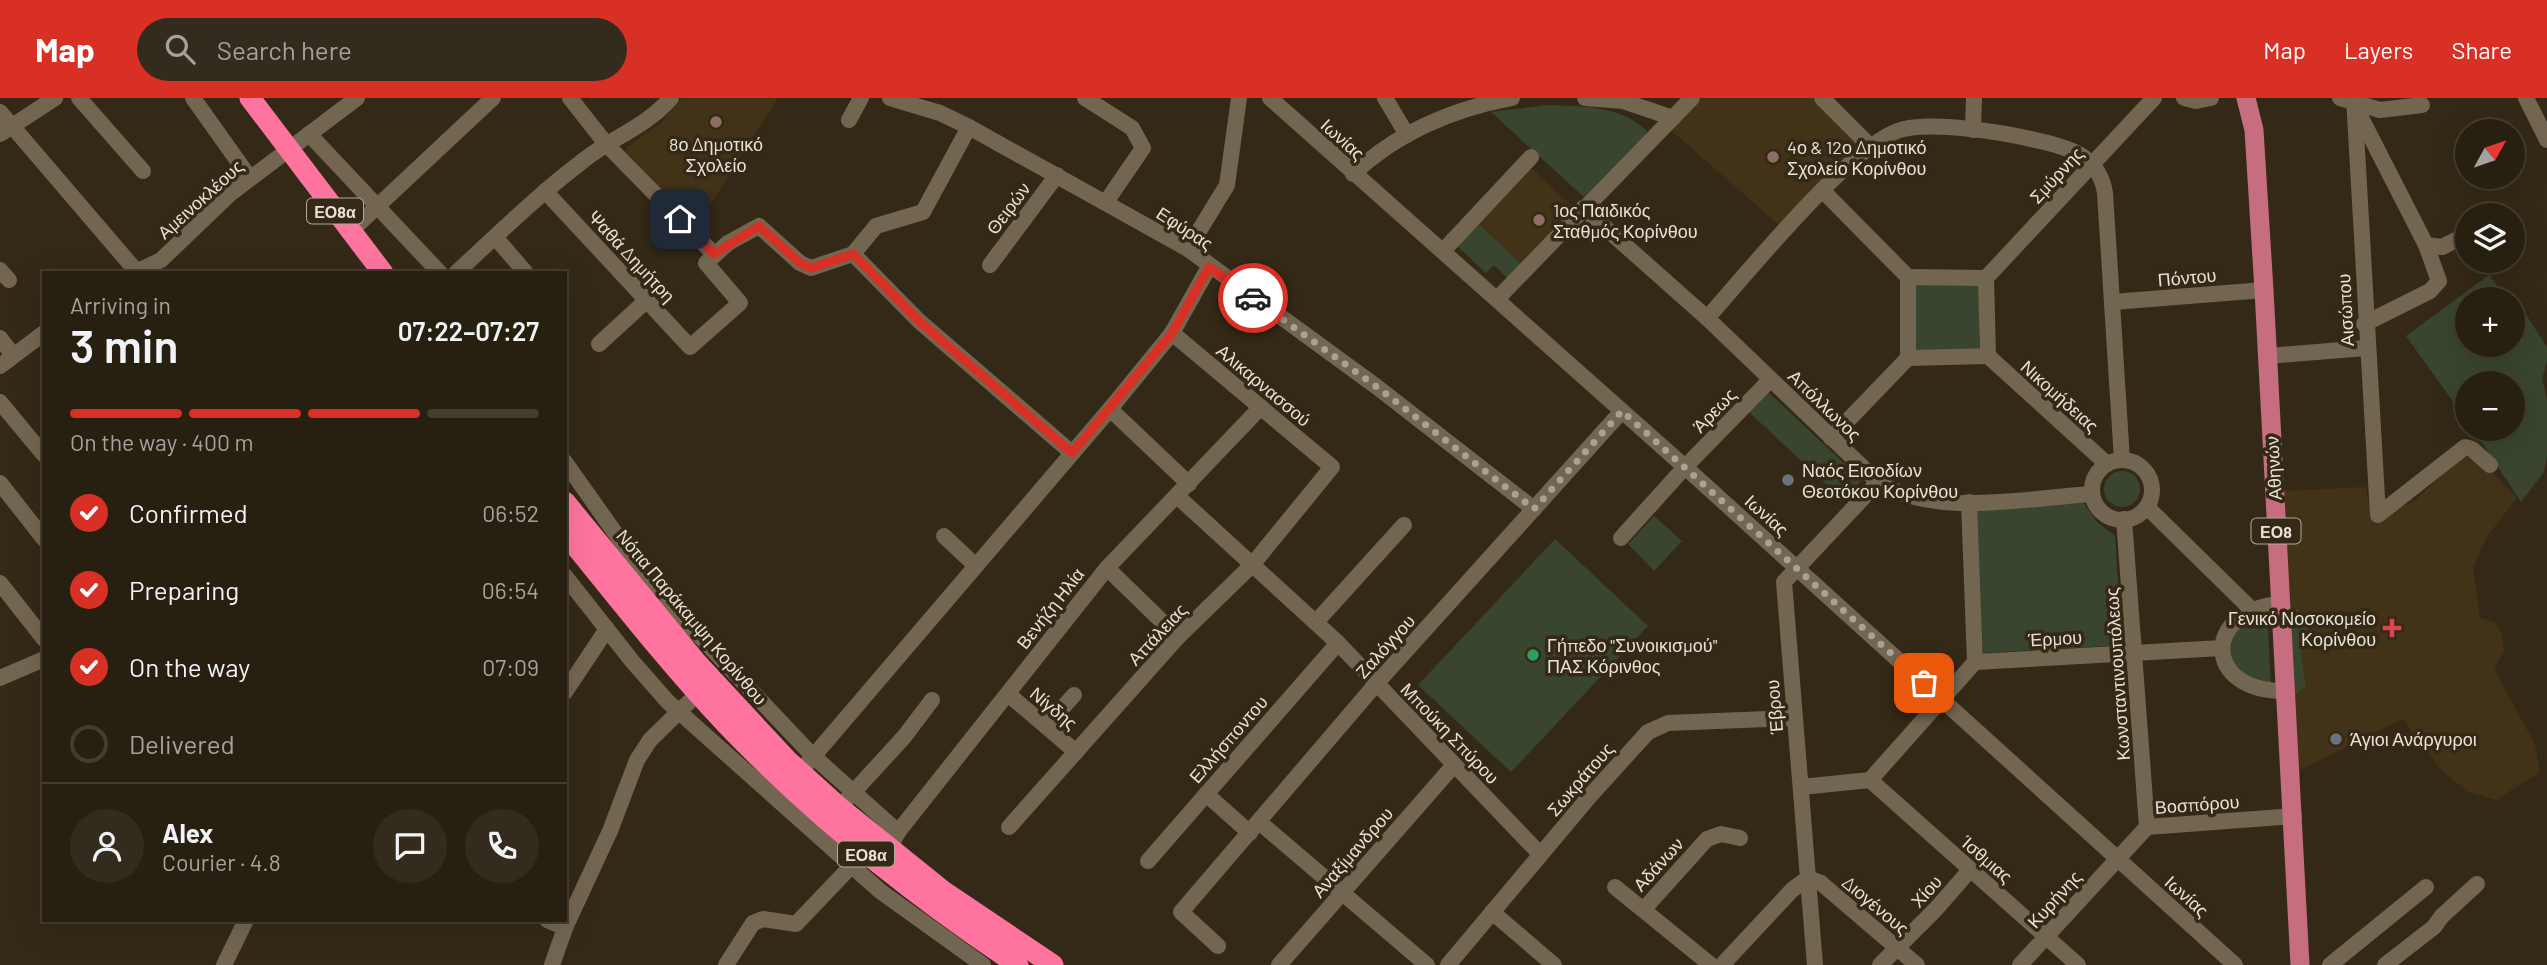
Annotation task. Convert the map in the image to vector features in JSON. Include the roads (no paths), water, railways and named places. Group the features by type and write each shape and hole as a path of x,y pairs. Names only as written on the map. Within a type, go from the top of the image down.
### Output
{"highway":[{"name":"ΕΟ8α","path":"250,98 381,271"},
{"name":"Νότια Παράκαμψη Κορίνθου","path":"567,504 641,583 705,673 795,778 858,859 932,905 1018,965"},
{"name":"Νότια Παράκαμψη Κορίνθου","path":"567,535 708,704 795,778 846,800 893,840 943,891 1053,965"}],"main road":[{"name":"Αθηνών","path":"2246,98 2254,130 2264,290 2300,965"}],"street":[{"path":"55,98 4,124 142,271"},
{"path":"79,98 143,171"},
{"path":"193,98 250,178"},
{"name":"Αμεινοκλέους","path":"142,271 174,249 207,214 250,178 357,98"},
{"path":"351,232 493,98"},
{"path":"570,98 607,145 714,254 759,226 800,263 811,268 853,254 876,226 923,212 969,127"},
{"path":"458,271 545,191 607,145 656,115 671,98"},
{"path":"849,120 861,98"},
{"path":"1085,98 1132,128 1143,148 1106,202"},
{"path":"1188,249 1227,185 1239,98"},
{"name":"Ιωνίας","path":"1270,98 1685,467 2235,965"},
{"path":"1385,98 1407,135"},
{"path":"1353,174 1370,158 1407,135 1466,108 1512,98"},
{"path":"1585,98 1623,101 1672,118"},
{"path":"1497,299 1692,98"},
{"path":"1822,98 1869,145"},
{"path":"1973,131 1974,98"},
{"name":"Σμύρνης","path":"1986,278 2154,98"},
{"path":"2184,98 2196,101 2211,98"},
{"path":"2526,98 2547,140"},
{"path":"2349,99 2380,110 2422,105"},
{"path":"2349,99 2426,245 2440,281 2430,291 2364,324"},
{"name":"Αισώπου","path":"2349,99 2378,515 2465,447 2490,465"},
{"name":"Εφύρας","path":"902,100 940,113 969,127 1188,249 1209,267 1377,387 1534,509"},
{"path":"1707,318 1823,191 1869,145 1902,129 1973,131 2072,149 2093,163 2105,193 2113,302 2114,462 2095,477 2092,494 2101,511 2108,516 2134,518 2147,507 2251,608"},
{"path":"309,134 379,205 438,271"},
{"path":"1443,251 1531,157"},
{"name":"Θειρών","path":"990,265 1057,175"},
{"name":"Ψαθά Δημήτρη","path":"545,191 690,347 740,303 706,263 714,254"},
{"path":"1823,191 1908,277 1986,278 1988,356 1908,358"},
{"name":"Απόλλωνος","path":"1583,208 1707,318 1878,482 1898,495 1924,501 1969,502 2092,494"},
{"path":"495,237 524,271"},
{"path":"2426,245 2442,247 2455,240"},
{"path":"853,254 919,321 1072,453"},
{"path":"795,778 1172,333 1209,267"},
{"path":"1831,438 1908,358 1908,277"},
{"name":"Πόντου","path":"2113,302 2264,290"},
{"path":"599,344 647,300"},
{"name":"Αλικαρνασσού","path":"1172,333 1332,467"},
{"path":"0,338 13,355"},
{"path":"0,366 13,355 40,341"},
{"path":"2267,356 2366,348"},
{"name":"Νικομήδειας","path":"1988,356 2114,462 2131,461 2146,472 2153,489 2147,507"},
{"name":"Άρεως","path":"1621,538 1685,467 1770,380"},
{"path":"0,402 42,453"},
{"name":"Βενήζη Ηλία","path":"893,840 1107,568 1261,407"},
{"path":"1110,409 1189,484"},
{"name":"Ζαλόγγου","path":"1218,946 1181,912 1377,684 1622,411"},
{"path":"567,465 641,583 727,669 795,778"},
{"name":"Αττάλειας","path":"1009,827 1178,637 1252,565 1332,467"},
{"name":"Έβρου","path":"1815,965 1784,582 1878,482"},
{"path":"0,484 42,536"},
{"name":"Μπούκη Σπύρου","path":"1177,496 1338,643 1540,854"},
{"path":"1801,787 1870,780 1975,662 1969,502"},
{"name":"Κωνσταντινουπόλεως","path":"2124,519 2147,827"},
{"path":"1316,622 1404,525"},
{"path":"944,536 976,566"},
{"path":"1107,568 1178,637"},
{"path":"567,579 656,689 795,778"},
{"path":"0,583 42,636"},
{"path":"2280,604 2251,608 2232,626 2222,648 2231,673 2241,683 2264,691 2285,691"},
{"path":"567,689 607,629"},
{"name":"Ελλήσποντου","path":"1148,861 1338,643"},
{"name":"Έρμου","path":"1975,662 2222,648"},
{"path":"0,678 42,660"},
{"name":"Νίγδης","path":"1008,694 1076,752"},
{"path":"1046,726 1074,695"},
{"path":"846,800 932,700"},
{"path":"552,965 565,928 610,831 637,760 650,740 684,706"},
{"name":"Σωκράτους","path":"1451,964 1540,854 1639,742 1657,726 1793,718"},
{"name":"Αναξίμανδρου","path":"1279,965 1454,765"},
{"name":"Ίσθμιας","path":"1870,780 2078,965"},
{"path":"1206,794 1343,892 1427,965"},
{"name":"Βοσπόρου","path":"2116,859 2147,827 2294,816"},
{"name":"Αδάνων","path":"1644,909 1707,839 1721,834 1740,838"},
{"path":"726,965 753,923 763,919 796,924 858,859 902,908 983,965"},
{"name":"Κυρήνης","path":"2020,965 2116,859"},
{"name":"Χίου","path":"1880,965 1970,870"},
{"path":"1722,965 1792,890 1808,878"},
{"name":"Διογένους","path":"1808,878 1821,883 1917,965"},
{"path":"2385,965 2434,927 2442,916 2477,884"},
{"path":"1615,887 1711,965"},
{"path":"2330,965 2426,887"},
{"path":"1492,912 1554,965"},
{"path":"223,965 245,922"},
{"path":"552,922 565,928"}],"place":[{"name":"8ο Δημοτικό Σχολείο","path":"716,122"},
{"name":"4ο & 12ο Δημοτικό Σχολείο Κορίνθου","path":"1773,157"},
{"name":"1ος Παιδικός Σταθμός Κορίνθου","path":"1539,220"},
{"name":"Ναός Εισοδίων Θεοτόκου Κορίνθου","path":"1788,480"},
{"name":"Γενικό Νοσοκομείο Κορίνθου","path":"2392,628"},
{"name":"Γήπεδο \"Συνοικισμού\" ΠΑΣ Κόρινθος","path":"1533,655"},
{"name":"Άγιοι Ανάργυροι","path":"2336,739"}]}
